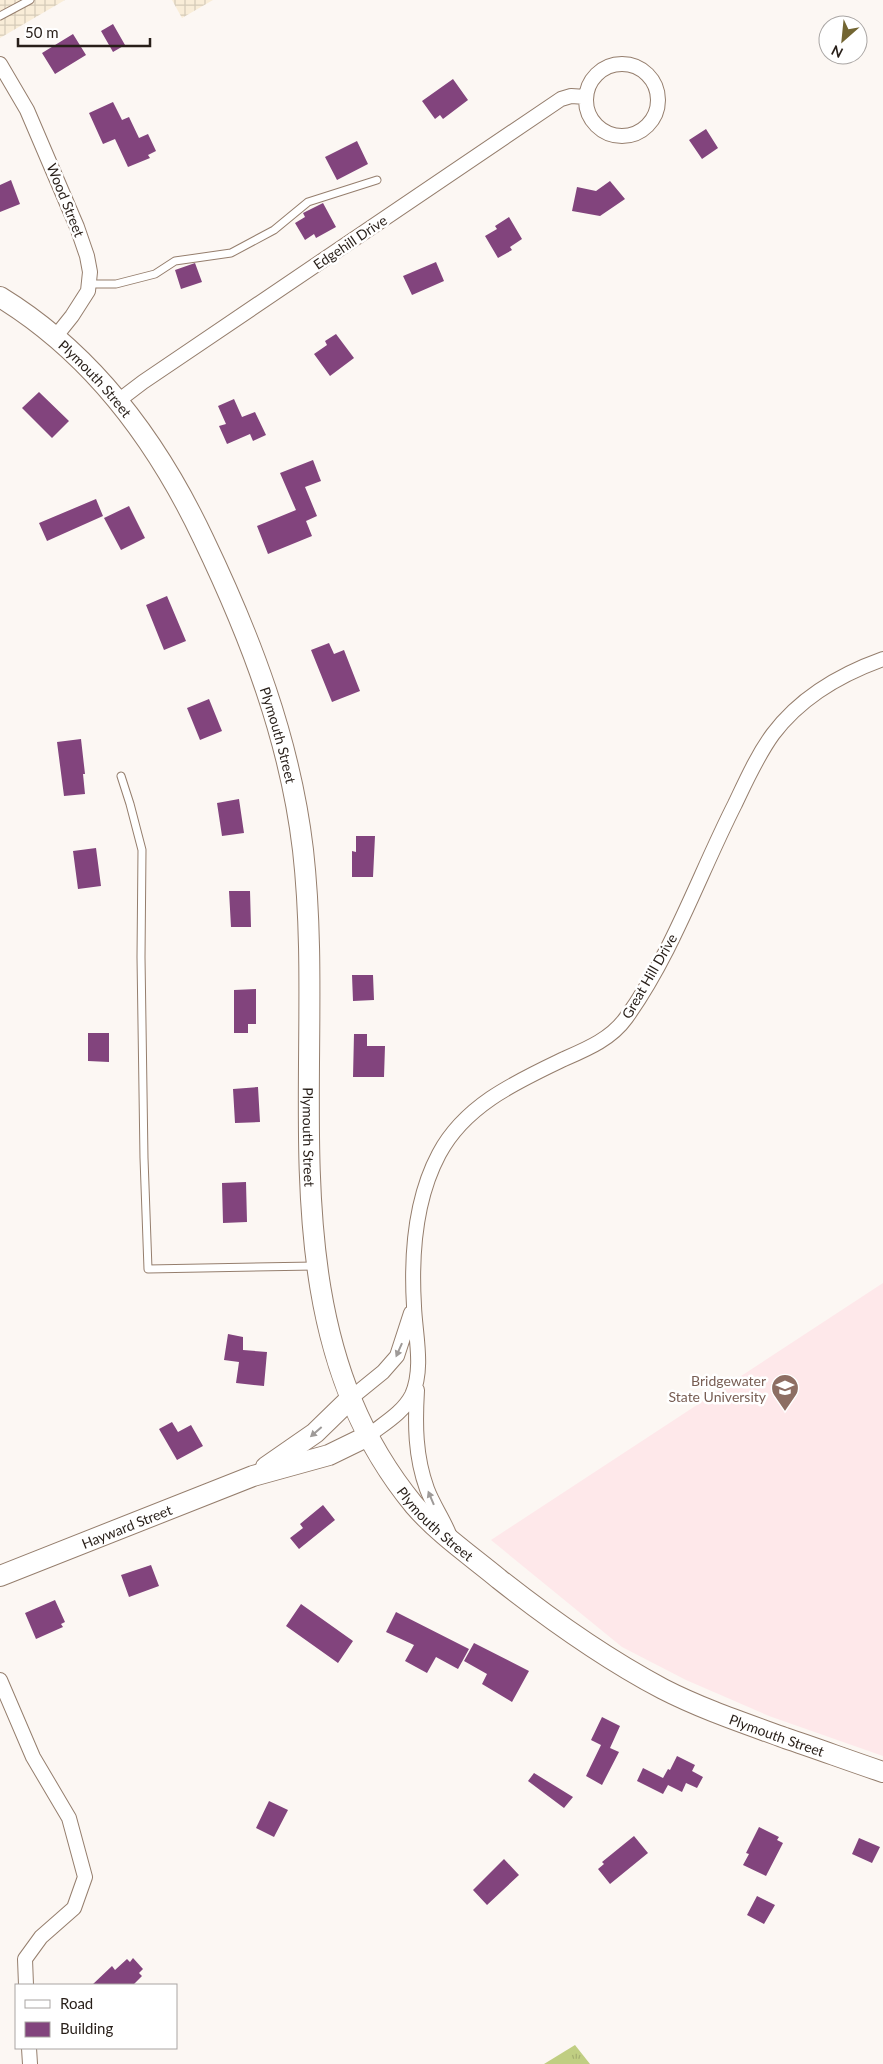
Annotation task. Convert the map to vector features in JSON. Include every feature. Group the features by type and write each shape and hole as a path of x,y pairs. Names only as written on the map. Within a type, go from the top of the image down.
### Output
{"main road":[{"name":"Plymouth Street","path":"0,297 56,336 78,357 146,435 186,501 221,575 257,660 282,737 292,776 301,831 306,892 310,1194 316,1266 331,1340 351,1398 368,1436 413,1504 452,1542 581,1640 667,1691 751,1726 883,1772"},
{"name":"Hayward Street","path":"253,1476 307,1440 351,1398"},
{"name":"Hayward Street","path":"0,1576 253,1476 314,1460 368,1436"}],"street":[{"name":"Wood Street","path":"0,64 28,110 77,227 87,256 90,284"},
{"path":"625,64 637,67 648,74 657,90 658,103 652,120 643,130 632,135 619,136 602,130 593,121 587,110 586,97 592,79 601,70 612,65 625,64"},
{"name":"Edgehill Drive","path":"118,401 143,382 561,99 571,96 586,97"},
{"path":"56,336 84,299 90,284"},
{"name":"Great Hill Drive","path":"452,1542 427,1490 417,1454 415,1414 418,1355 413,1303 415,1254 420,1207 430,1174 449,1138 471,1113 494,1096 598,1044 617,1030 633,1007 665,952 760,754 774,734 788,718 819,691 854,671 883,658"},
{"name":"Great Hill Drive","path":"351,1398 383,1372 397,1356 413,1303"},
{"name":"Great Hill Drive","path":"368,1436 397,1414 409,1400 416,1381 418,1355"},
{"path":"0,1680 4,1698 32,1756 68,1818 85,1877 74,1908 41,1937 25,1959 26,1984"},
{"path":"29,2049 30,2064"}],"lane":[{"path":"0,16 30,0"},
{"path":"90,284 116,284 155,274 174,261 231,253 274,230 308,202 377,180"},
{"path":"121,776 142,850 140,957 148,1269 316,1266"}],"shaded area":[{"path":"0,0 65,0 0,38"},
{"path":"172,0 213,0 182,18"},
{"name":"Bridgewater State University","path":"883,1283 883,1756 769,1716 686,1680 622,1647 491,1540"}],"green space":[{"path":"575,2045 590,2064 544,2064"}],"building":[{"path":"113,24 125,45 113,52 101,31"},
{"path":"73,34 86,55 55,74 42,53"},
{"path":"453,79 468,100 443,119 440,115 435,119 422,101"},
{"path":"113,102 122,120 129,117 139,138 148,134 156,151 148,155 150,158 128,167 115,139 103,144 89,113"},
{"path":"706,129 718,148 702,159 689,140"},
{"path":"357,141 368,164 337,180 325,157"},
{"path":"11,180 20,204 0,212 0,185"},
{"path":"610,181 625,199 600,216 572,211 577,187 596,191"},
{"path":"323,203 336,227 316,238 314,234 305,240 295,223 305,217 303,213"},
{"path":"509,217 522,239 510,247 512,250 498,258 485,236 497,229 495,226"},
{"path":"436,262 444,281 412,295 403,276"},
{"path":"195,263 202,282 181,289 175,270"},
{"path":"336,334 354,358 330,376 314,354 327,345 325,341"},
{"path":"39,392 69,421 52,438 22,408"},
{"path":"234,399 242,417 255,412 266,435 253,441 250,434 227,444 219,426 226,424 218,406"},
{"path":"313,460 321,481 305,487 317,516 306,521 312,536 268,554 257,526 296,510 280,473"},
{"path":"96,499 103,516 47,541 39,523"},
{"path":"129,506 145,538 121,550 104,518"},
{"path":"167,596 186,641 164,650 146,605"},
{"path":"329,643 334,654 344,650 360,691 332,702 311,650"},
{"path":"209,699 222,731 200,740 187,708"},
{"path":"81,739 85,794 64,796 57,742"},
{"path":"239,799 244,833 222,836 217,803"},
{"path":"356,836 375,836 373,877 352,877 352,851 356,852"},
{"path":"96,848 101,886 78,889 73,851"},
{"path":"229,891 250,891 251,927 231,927"},
{"path":"352,975 373,975 374,1000 353,1001"},
{"path":"256,989 256,1024 248,1024 248,1033 234,1033 234,990"},
{"path":"88,1033 109,1033 109,1062 88,1061"},
{"path":"354,1034 367,1034 367,1046 385,1046 384,1077 353,1077"},
{"path":"258,1087 260,1122 235,1123 233,1089"},
{"path":"246,1182 247,1222 223,1223 222,1183"},
{"path":"228,1334 243,1337 243,1350 267,1352 264,1386 236,1383 239,1362 224,1360"},
{"path":"172,1422 178,1432 191,1425 203,1446 177,1460 159,1429"},
{"path":"323,1505 335,1520 299,1549 290,1538 303,1528 300,1524"},
{"path":"151,1565 159,1586 129,1597 121,1575"},
{"path":"55,1600 65,1622 61,1624 63,1627 36,1639 25,1613"},
{"path":"301,1604 353,1641 338,1663 286,1626"},
{"path":"396,1612 469,1649 458,1669 436,1657 427,1673 405,1661 414,1645 386,1632"},
{"path":"474,1643 529,1671 512,1702 482,1684 487,1674 464,1661"},
{"path":"602,1717 620,1726 610,1748 619,1752 602,1785 586,1776 601,1745 591,1740"},
{"path":"677,1756 695,1765 692,1771 703,1777 697,1788 686,1783 682,1792 668,1785 663,1794 637,1781 643,1768 663,1778 668,1769 670,1770"},
{"path":"534,1773 573,1797 564,1808 528,1781"},
{"path":"269,1801 288,1810 274,1837 256,1828"},
{"path":"759,1827 779,1837 777,1840 783,1843 766,1876 743,1865 749,1854 746,1853"},
{"path":"634,1836 648,1853 610,1884 598,1869 604,1864 602,1862"},
{"path":"859,1838 880,1847 872,1863 852,1854"},
{"path":"504,1859 519,1875 487,1905 473,1890"},
{"path":"757,1896 775,1905 764,1924 747,1915"},
{"path":"133,1958 143,1969 139,1973 142,1976 134,1984 93,1984 112,1966 115,1970 127,1959 130,1962"}],"place":[{"name":"Bridgewater State University","path":"785,1412"}]}
